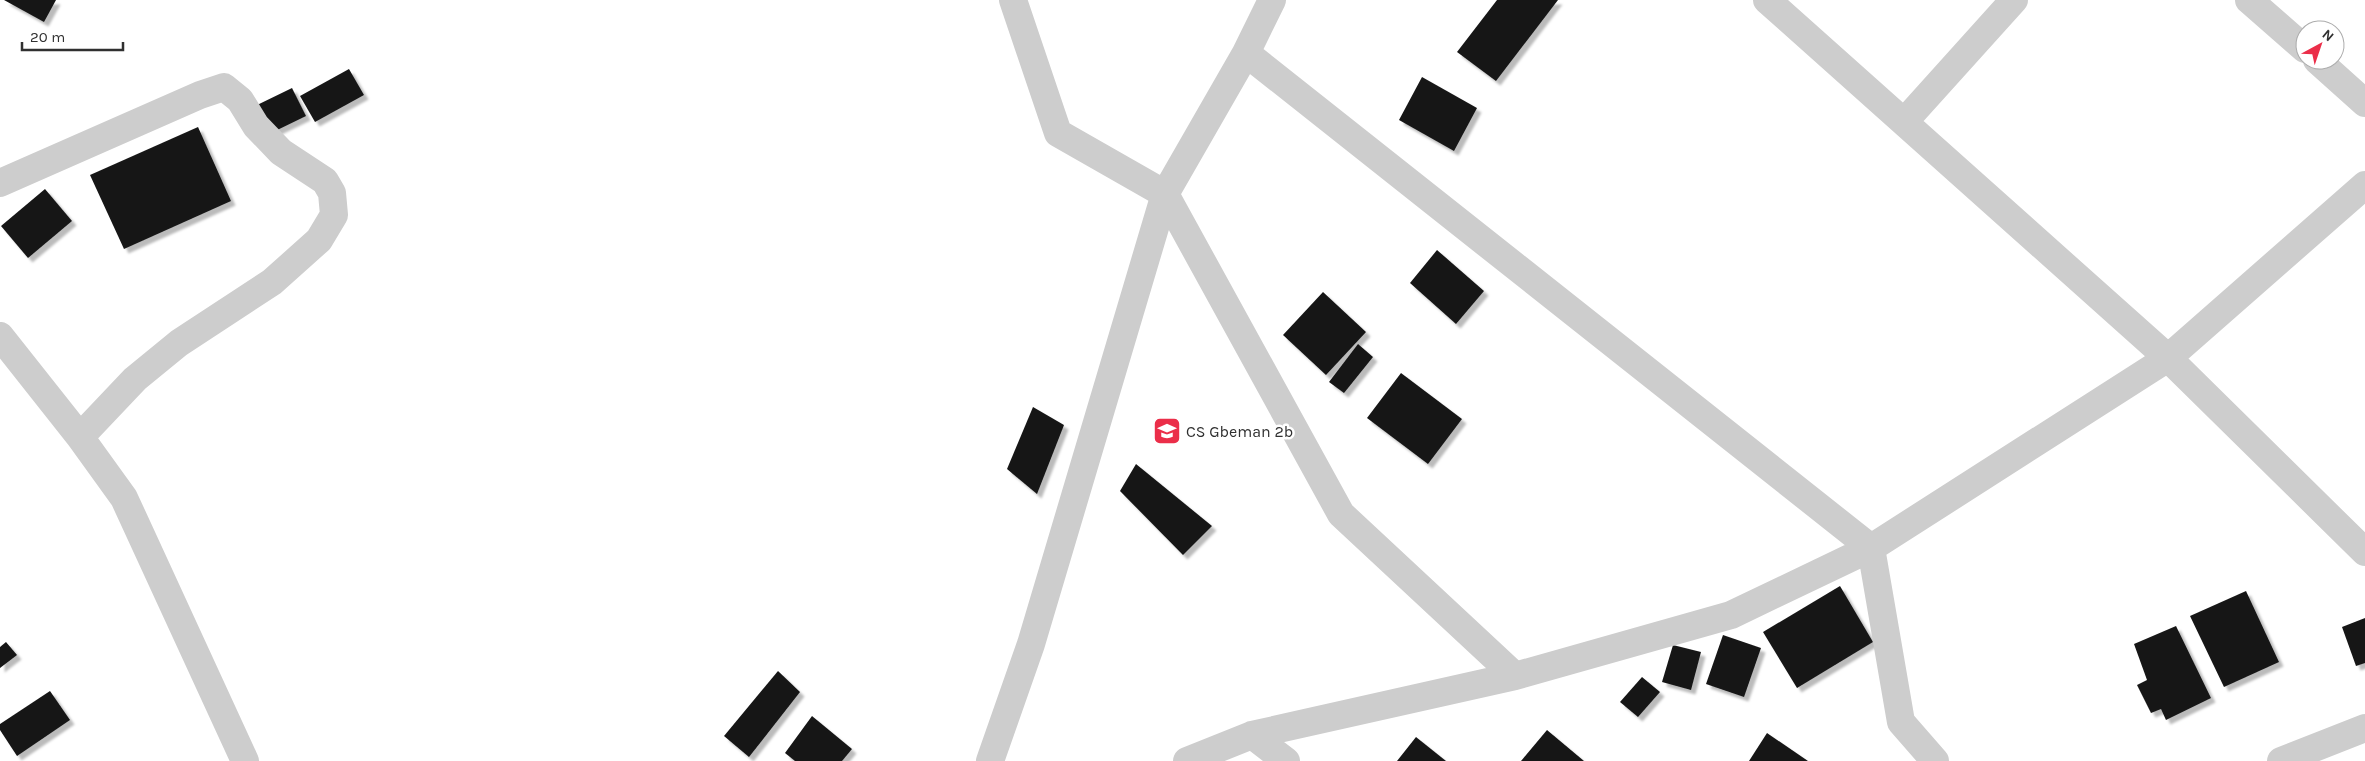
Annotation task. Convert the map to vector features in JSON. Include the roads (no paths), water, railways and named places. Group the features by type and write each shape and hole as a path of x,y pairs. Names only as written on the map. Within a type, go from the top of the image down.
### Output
{"street":[{"path":"1013,0 1058,133 1165,194 1341,514 1515,676"},
{"path":"990,761 1031,644 1165,194 1246,53 1272,0"},
{"path":"1767,0 2168,358 2365,552"},
{"path":"1904,122 2014,0"},
{"path":"2249,0 2295,40"},
{"path":"1246,53 1872,548 1902,722 1936,761"},
{"path":"2328,70 2365,103"},
{"path":"0,183 200,95 224,87 240,100 256,126 282,152 325,181 332,193 334,215 320,240 272,282 179,343 134,379 80,437"},
{"path":"1187,761 1252,735 1515,676 1731,615 1872,548 2168,358 2365,185"},
{"path":"0,336 80,437 124,498 245,761"},
{"path":"2281,761 2365,728"},
{"path":"1252,735 1286,761"}],"place":[{"name":"CS Gbeman 2b","path":"1167,431"}]}
